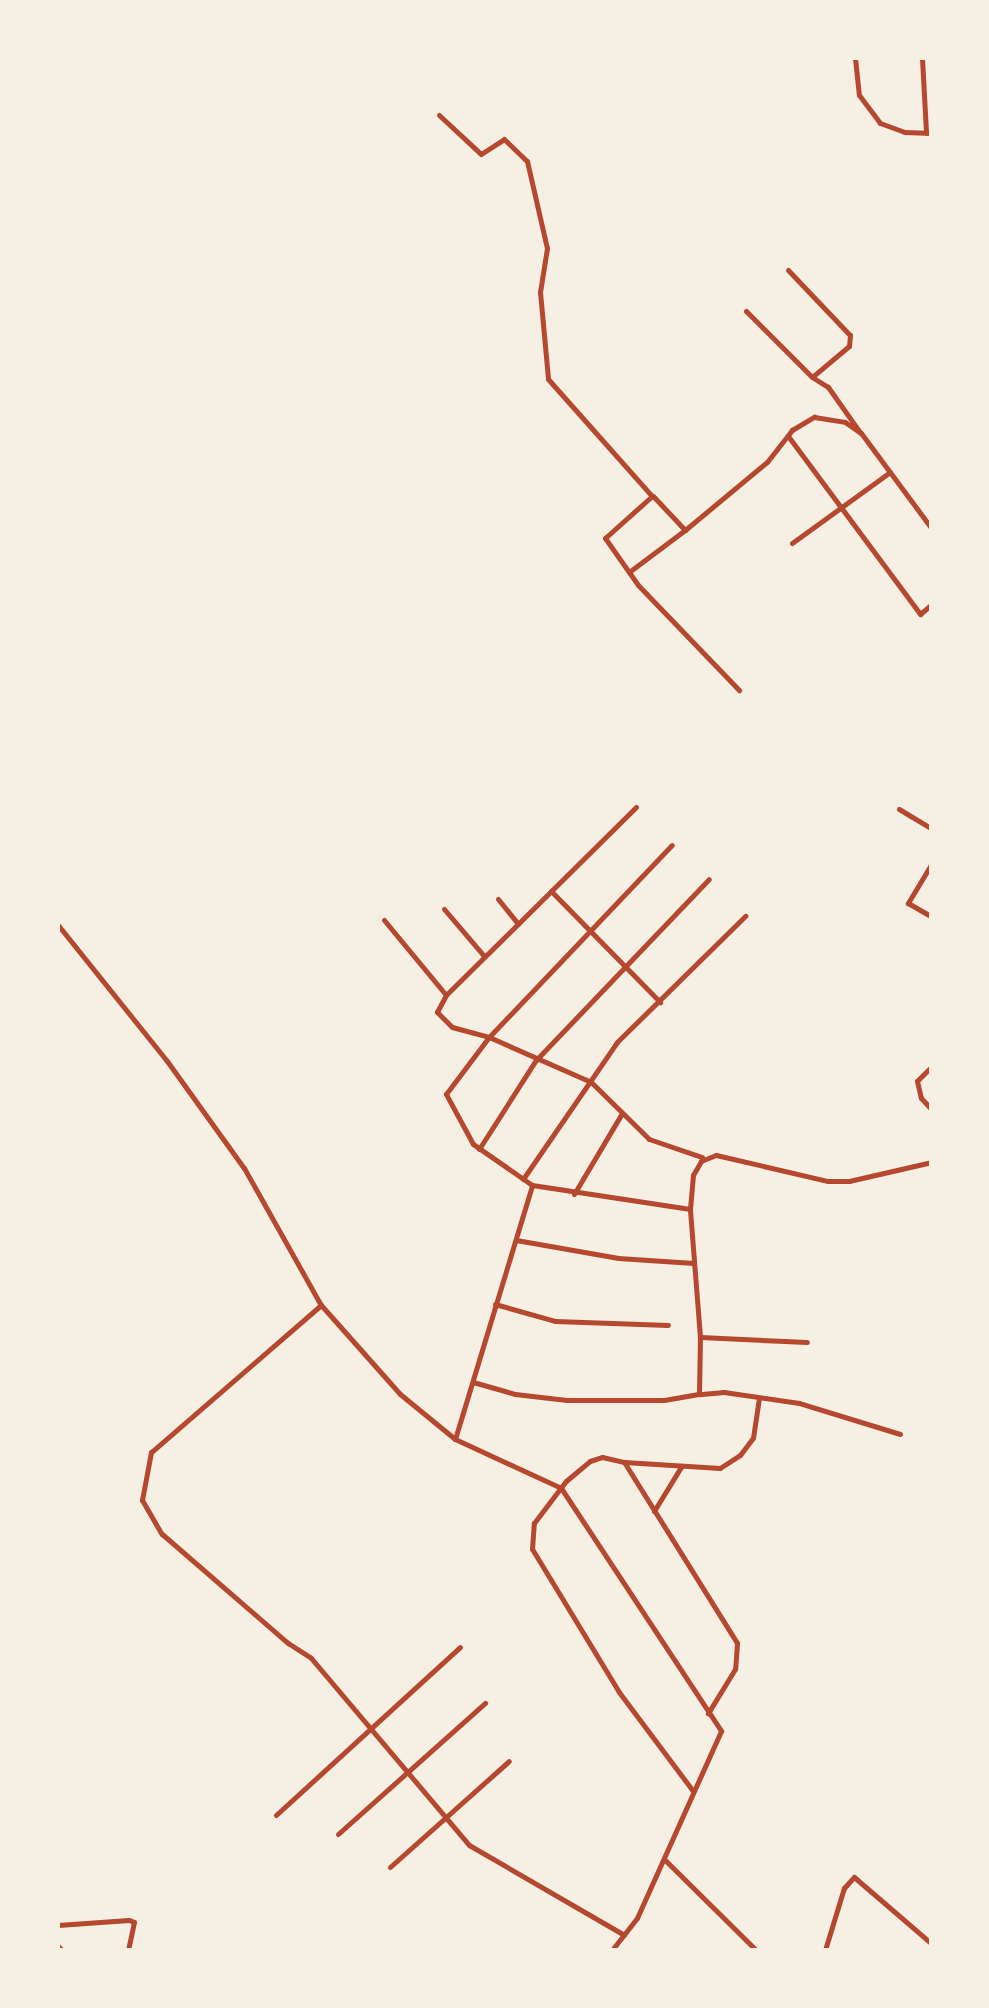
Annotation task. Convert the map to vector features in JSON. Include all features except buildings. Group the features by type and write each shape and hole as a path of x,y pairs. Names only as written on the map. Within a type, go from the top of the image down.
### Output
{"street":[{"path":"855,58 864,107 890,128 929,133 922,58"},
{"path":"439,116 481,154 504,139 527,160 547,248 540,292 548,379 685,530"},
{"path":"788,270 850,335 850,346 812,376"},
{"path":"746,312 812,376 828,386 932,529"},
{"path":"629,572 767,462 788,436 814,417 844,422 861,433"},
{"path":"788,436 920,614 932,604"},
{"path":"792,544 890,472"},
{"path":"652,496 605,538 629,572 740,690"},
{"path":"636,807 446,995 438,1012 452,1028 489,1037 591,1082 649,1140 705,1157 716,1155 828,1182 932,1162"},
{"path":"899,809 932,829"},
{"path":"672,845 489,1037 446,1094 456,1120 479,1149 532,1184 574,1194 690,1209"},
{"path":"932,862 908,903 932,917"},
{"path":"479,1149 536,1060 709,879"},
{"path":"551,891 660,1002"},
{"path":"498,900 518,924"},
{"path":"444,909 484,957"},
{"path":"523,1179 617,1042 745,916"},
{"path":"384,920 446,995"},
{"path":"58,925 144,1030 244,1168 321,1305 400,1394 454,1439 560,1488 721,1731 637,1918 612,1950"},
{"path":"932,1066 917,1081 921,1098 932,1110"},
{"path":"574,1194 622,1114"},
{"path":"699,1394 700,1336 690,1209 692,1175 705,1157"},
{"path":"454,1439 532,1184"},
{"path":"516,1240 618,1258 694,1263"},
{"path":"496,1304 555,1321 668,1325"},
{"path":"321,1305 151,1452 142,1500 162,1534 288,1644 311,1658 476,1850 624,1935"},
{"path":"700,1336 806,1342"},
{"path":"473,1382 515,1394 567,1400 664,1400 699,1394 760,1396 799,1403 900,1434"},
{"path":"693,1792 619,1692 532,1549 534,1523 560,1488 590,1461 602,1457 720,1468 740,1455 753,1438 760,1396"},
{"path":"624,1462 739,1650 736,1669 708,1714"},
{"path":"654,1511 681,1467"},
{"path":"276,1815 368,1726 460,1647"},
{"path":"338,1834 485,1703"},
{"path":"390,1867 509,1761"},
{"path":"664,1859 756,1950"},
{"path":"825,1950 844,1888 854,1878 932,1944"},
{"path":"58,1925 129,1920 134,1922 128,1950"}]}
